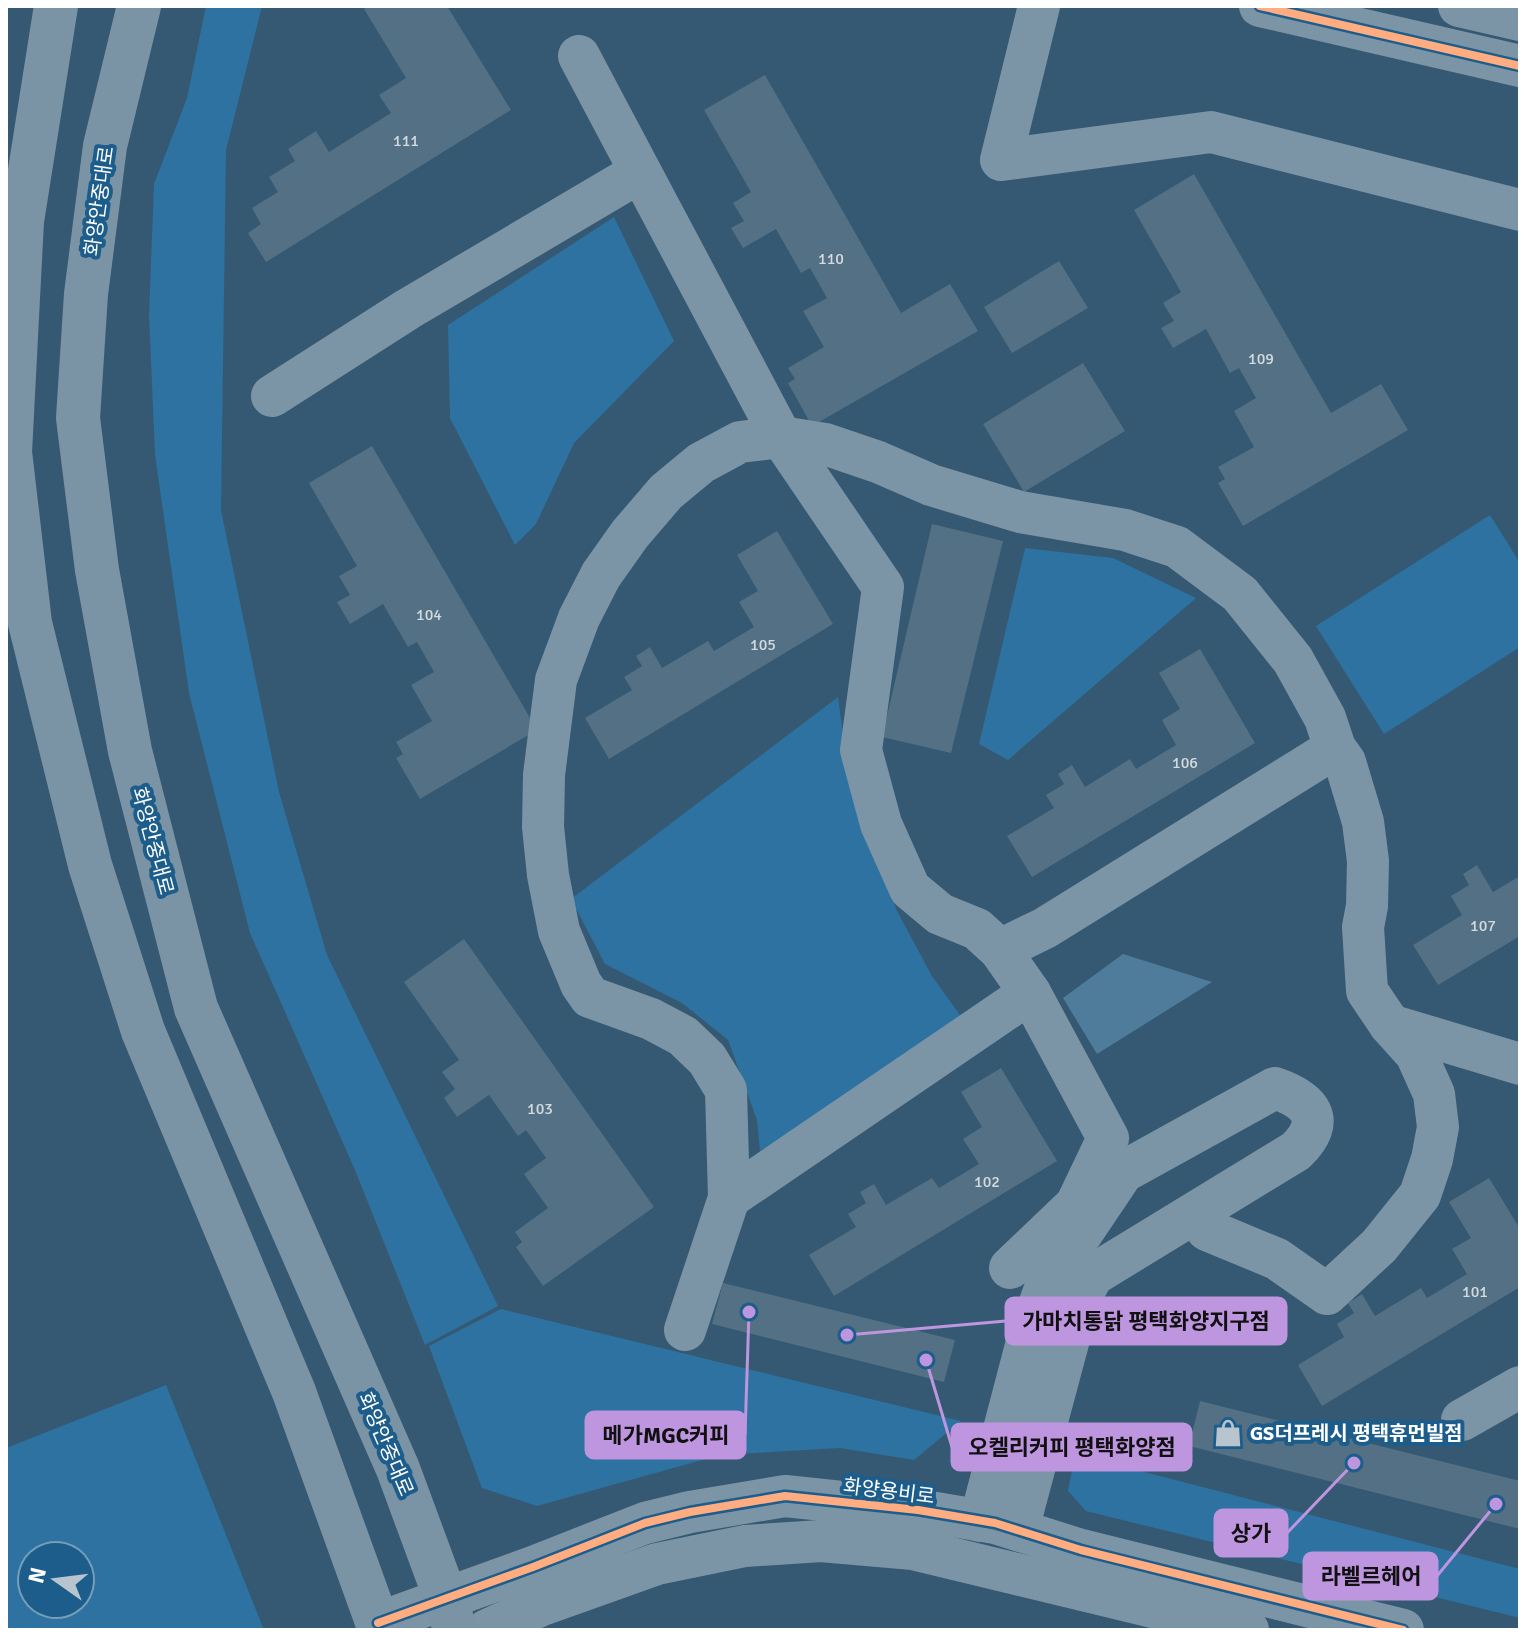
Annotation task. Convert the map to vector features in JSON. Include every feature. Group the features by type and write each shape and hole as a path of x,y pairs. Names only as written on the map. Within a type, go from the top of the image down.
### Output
{"main road":[{"path":"56,6 22,221 10,452 30,623 90,865 143,1031 294,1392 379,1627"},
{"name":"화양안중대로","path":"139,6 105,146 86,294 78,418 97,570 130,751 196,1008 398,1469 451,1614"}],"street":[{"path":"1039,6 1001,160 1211,132 1520,210"},
{"path":"1260,6 1520,66"},
{"path":"1459,6 1520,20"},
{"path":"579,56 781,437 883,587 861,750 881,824 910,889 940,914 977,929 1000,950 1030,993 1108,1138 1076,1205 1074,1223 1049,1277 1029,1334 999,1525"},
{"path":"272,396 408,309 640,172"},
{"path":"685,1330 729,1198 726,1090 707,1059 683,1036 651,1019 590,997 581,984 559,931 548,875 543,827 544,775 556,680 579,618 601,575 630,534 666,492 701,463 740,442 781,437 825,444 931,485 1020,512 1125,530 1177,547 1240,594 1293,660 1325,718 1335,748 1345,762 1363,822 1368,861 1367,906 1363,927 1367,991 1390,1025 1416,1054 1434,1094 1438,1127 1420,1195 1379,1246 1327,1294 1277,1259 1207,1230"},
{"path":"1000,950 1045,928 1335,748"},
{"path":"729,1198 1030,993"},
{"path":"1390,1025 1520,1064"},
{"path":"999,1525 1080,1298 1093,1275 1296,1151 1312,1128 1310,1111 1304,1100 1275,1088 1123,1172 1074,1223 1010,1268"},
{"path":"1462,1420 1520,1387"},
{"name":"화양용비로","path":"379,1627 451,1614 645,1523 785,1496 918,1510 999,1525 1081,1550 1403,1630"},
{"path":"487,1630 542,1605 657,1564 745,1546 821,1541 913,1549 1248,1630"}],"shaded area":[{"path":"206,6 262,6 226,150 221,510 279,792 327,955 498,1306 425,1345 355,1170 250,933 189,693 155,455 149,314 154,184 187,98"},
{"path":"614,217 674,341 574,443 536,524 515,545 450,418 448,325"},
{"path":"1490,515 1520,563 1520,647 1384,734 1316,626"},
{"path":"1025,548 1113,558 1196,598 1008,760 979,744"},
{"path":"838,697 849,778 897,911 932,976 962,1018 760,1151 757,1120 728,1040 682,1003 605,964 571,899"},
{"path":"1123,954 1212,982 1097,1054 1063,998"},
{"path":"501,1309 961,1421 914,1460 840,1448 720,1455 537,1506 482,1488 429,1346"},
{"path":"166,1385 264,1630 6,1630 6,1448"},
{"path":"1075,1454 1520,1569 1520,1618 1086,1511 1068,1491"}],"building":[{"path":"369,6 447,6 511,110 266,262 248,233 261,224 252,208 278,192 269,177 295,161 288,149 316,131 329,152 391,113 379,95 406,78 364,9"},
{"path":"765,75 901,313 950,284 978,331 812,426 788,383 795,379 788,368 824,347 803,311 827,298 810,268 801,273 776,229 743,248 731,228 744,221 733,203 751,192 704,110"},
{"path":"1194,174 1331,413 1381,384 1408,430 1243,526 1218,483 1225,479 1218,467 1254,447 1234,411 1256,398 1239,368 1230,373 1206,329 1173,348 1161,328 1174,321 1163,303 1181,292 1134,210"},
{"path":"1059,261 1088,308 1012,353 984,307"},
{"path":"1083,363 1125,431 1024,492 983,424"},
{"path":"372,446 537,730 420,799 396,758 403,754 396,742 432,721 411,685 434,672 417,642 408,647 383,604 350,624 337,602 350,595 339,576 357,566 309,483"},
{"path":"932,524 1003,541 951,753 882,737"},
{"path":"777,531 833,624 609,759 585,718 632,690 624,677 642,666 636,656 650,647 662,668 708,641 714,651 754,627 739,602 758,591 737,555"},
{"path":"1200,649 1255,743 1032,877 1007,836 1054,808 1046,795 1064,784 1058,774 1072,765 1085,787 1130,759 1136,769 1176,745 1162,720 1180,709 1159,673"},
{"path":"1477,865 1493,892 1520,876 1520,936 1438,985 1413,945 1462,915 1451,896 1469,885 1463,874"},
{"path":"464,939 654,1207 543,1286 516,1247 522,1242 515,1232 548,1208 524,1174 546,1158 526,1130 518,1136 489,1095 457,1117 444,1098 455,1089 442,1072 459,1060 404,982"},
{"path":"1001,1068 1057,1161 834,1296 809,1255 856,1227 848,1214 866,1203 860,1192 874,1184 886,1205 932,1178 939,1188 979,1164 963,1139 982,1127 961,1092"},
{"path":"1489,1178 1520,1229 1520,1287 1322,1406 1298,1365 1344,1337 1337,1324 1354,1313 1348,1303 1362,1294 1375,1316 1421,1288 1427,1298 1467,1274 1452,1249 1471,1238 1449,1202"},
{"path":"723,1283 955,1340 944,1382 712,1324"},
{"path":"1200,1401 1520,1481 1520,1529 1189,1446"}],"cycle path":[{"path":"1260,6 1520,66"},
{"path":"378,1623 645,1523 785,1496 918,1510 995,1523 1081,1550 1403,1630"}],"place":[{"name":"메가MGC커피","path":"749,1312"},
{"name":"가마치통닭 평택화양지구점","path":"847,1335"},
{"name":"오켈리커피 평택화양점","path":"926,1360"},
{"name":"GS더프레시 평택휴먼빌점","path":"1228,1433"},
{"name":"상가","path":"1354,1463"},
{"name":"라벨르헤어","path":"1496,1504"}]}
